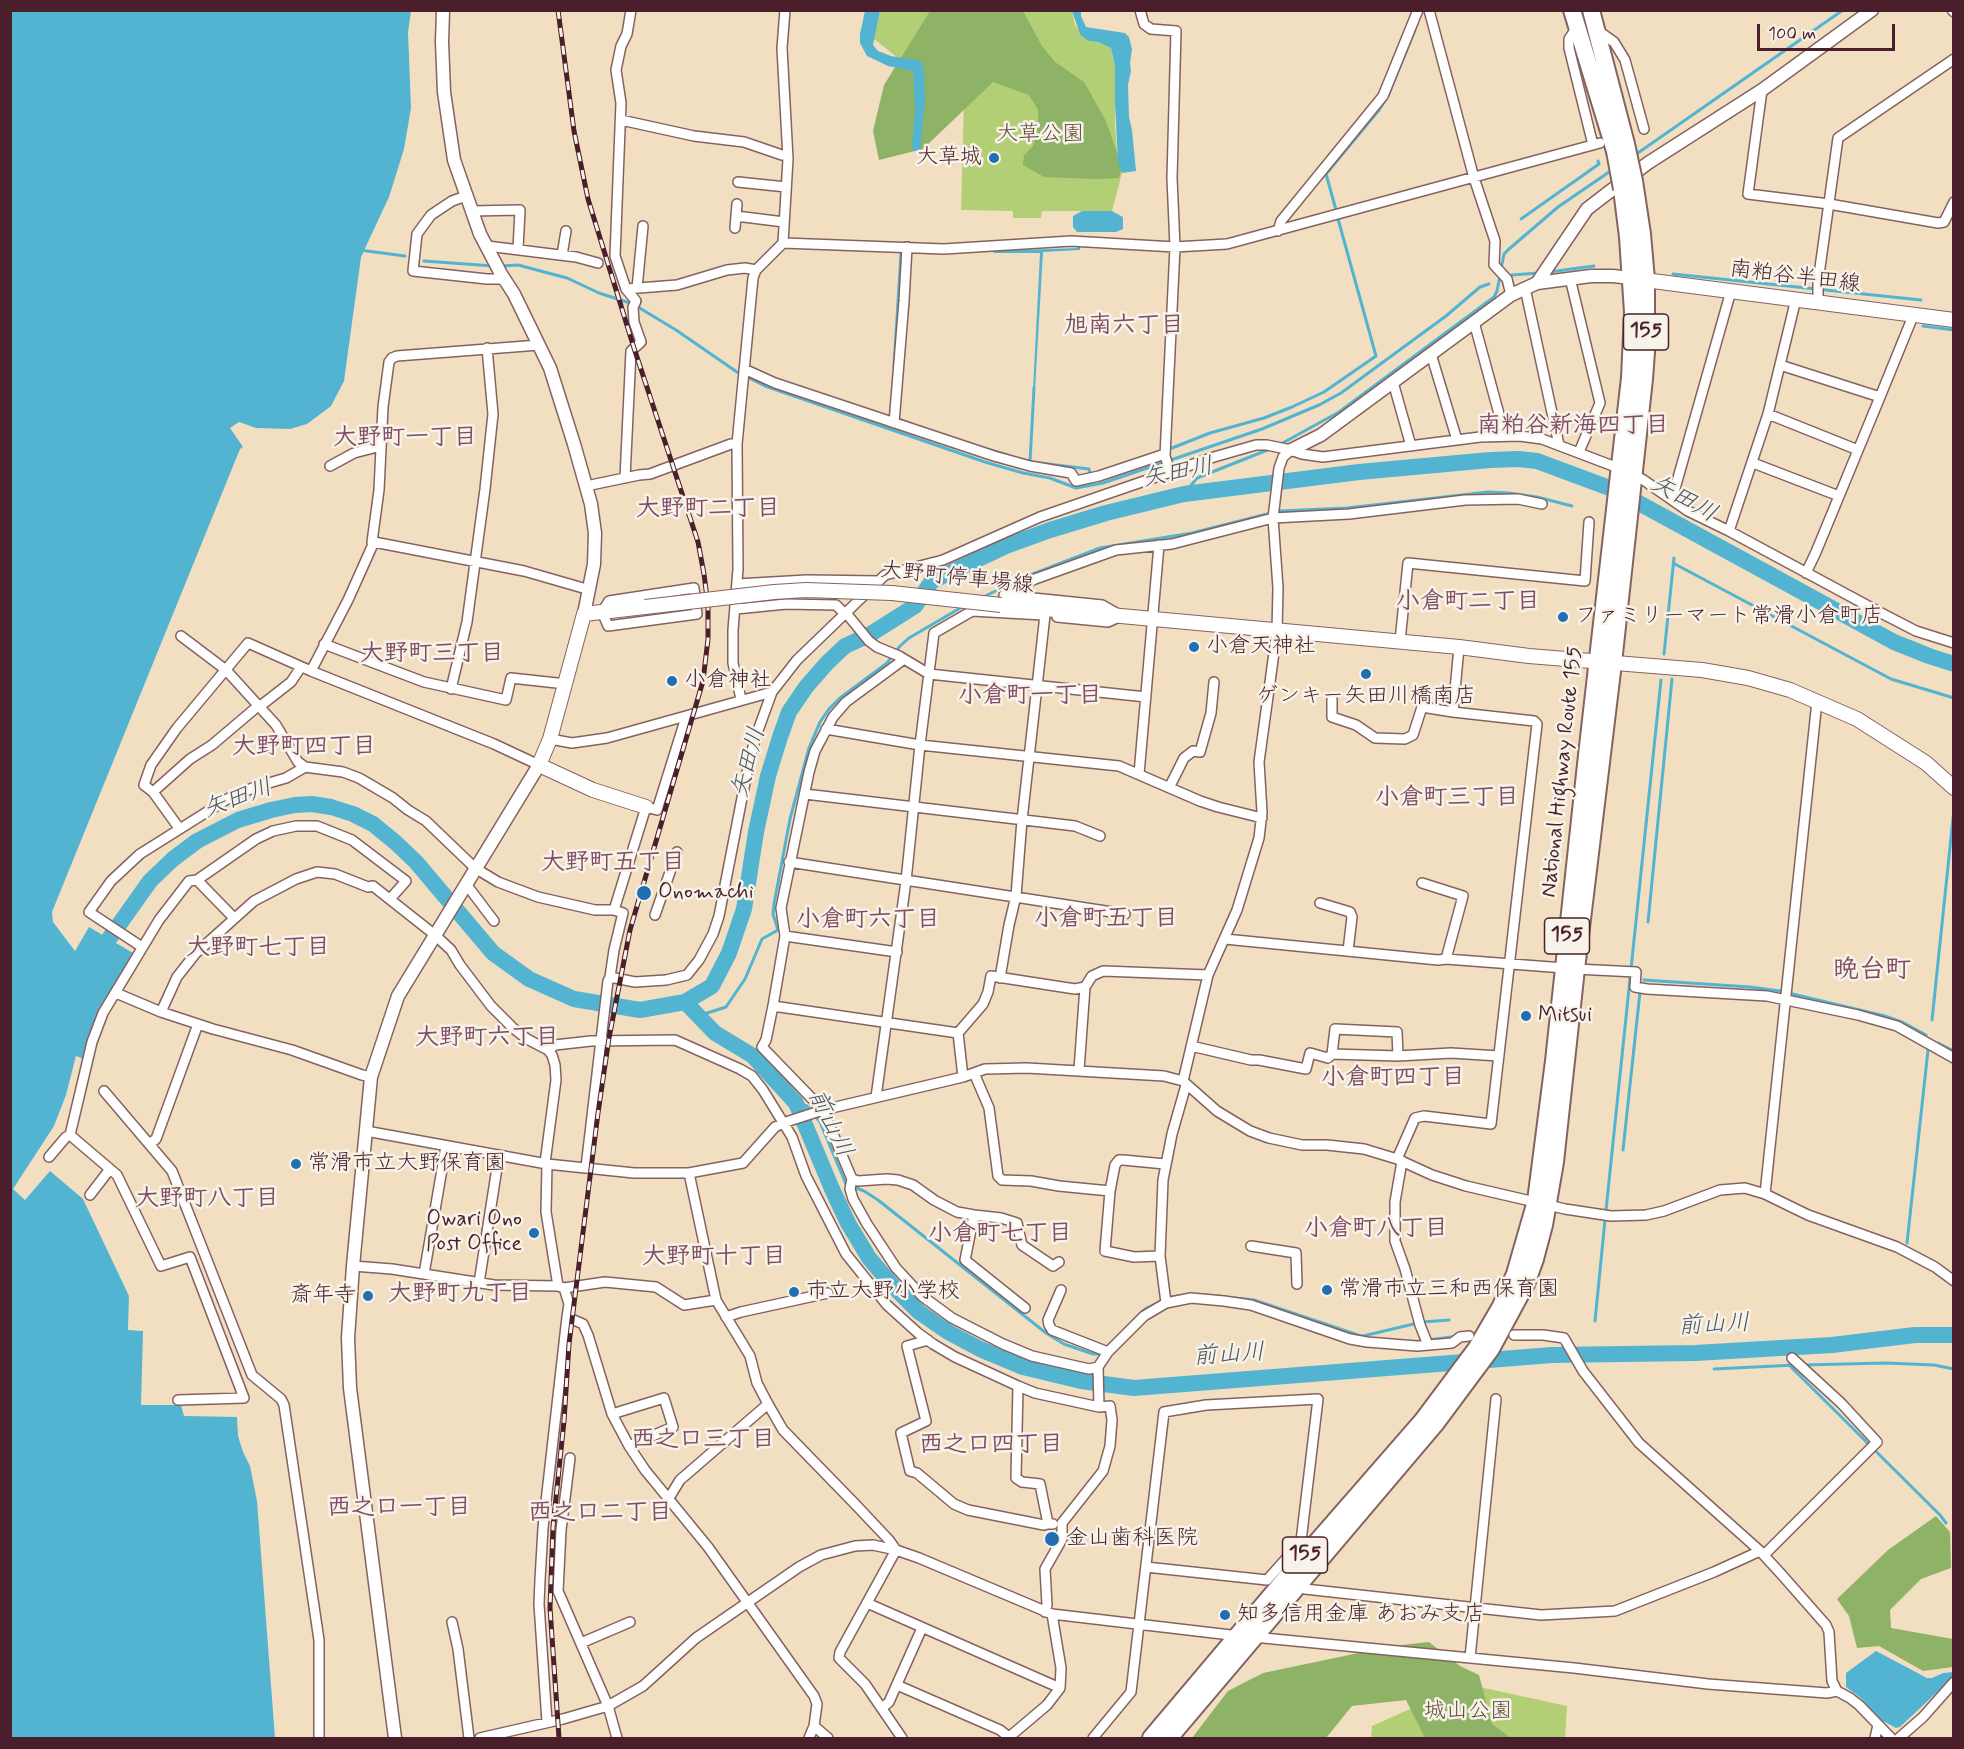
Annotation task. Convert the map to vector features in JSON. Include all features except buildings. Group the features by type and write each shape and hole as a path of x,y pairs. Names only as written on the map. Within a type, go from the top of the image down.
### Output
{"highway":[{"name":"National Highway Route 155","path":"1591,10 1597,30 1609,146"},
{"name":"National Highway Route 155","path":"1169,1738 1436,1423 1467,1372 1501,1306 1542,1202 1554,1061 1570,969 1627,476 1633,312 1639,279 1628,237 1628,185 1609,146 1575,19"},
{"name":"National Highway Route 155","path":"1151,1738 1237,1636 1298,1555 1467,1372"}],"main road":[{"name":"南粕谷半田線","path":"1639,279 1953,320"},
{"name":"大野町停車場線","path":"584,614 774,592 806,590 892,593 1702,670 1748,678 1790,690 1857,719 1926,763 1953,788"},
{"path":"584,614 550,739 539,765 593,790 646,807"}],"street":[{"path":"443,10 444,92 454,160 480,234 550,368 594,518 594,564 584,614"},
{"path":"625,478 631,351 641,342 634,322 634,304 626,289 615,256 621,120 616,69 621,46 627,34 631,10"},
{"path":"741,699 733,663 737,585 737,444 750,288 756,270 783,243 788,155 782,48 785,10"},
{"path":"1140,10 1144,24 1151,29 1176,31 1172,178 1175,247 1165,455 1169,470"},
{"path":"1278,231 1281,221 1383,96 1418,10"},
{"path":"1429,10 1474,178 1495,241 1494,265 1508,279 1511,295"},
{"path":"1559,445 1531,285 1587,209 1648,163 1762,90 1872,10"},
{"path":"783,243 944,249 1071,241 1175,247 1227,244 1474,178 1609,146 1569,48 1569,39 1575,19"},
{"path":"1597,30 1614,42 1625,60 1644,129"},
{"path":"1818,302 1818,282 1838,138 1953,59"},
{"path":"1762,90 1748,194 1828,204 1941,223 1945,220 1953,202"},
{"path":"621,120 694,136 744,142 788,155"},
{"path":"738,182 786,187"},
{"path":"466,196 452,201 431,215 417,234 413,271 487,279 503,276"},
{"path":"735,228 737,204"},
{"path":"471,211 520,210 518,249"},
{"path":"736,216 784,222"},
{"path":"637,288 643,225"},
{"path":"562,255 566,231"},
{"path":"894,423 907,247"},
{"path":"489,250 518,249 598,263"},
{"path":"626,289 677,285 727,270 746,268 756,270"},
{"path":"1166,1303 1160,1256 1165,1164 1208,975 1237,910 1251,866 1262,818 1259,762 1277,631 1278,588 1274,517 1278,468 1283,457 1291,450 1321,435 1511,295 1531,285 1570,278 1613,276 1639,279"},
{"path":"1570,278 1600,404 1579,452"},
{"path":"1672,499 1731,291"},
{"path":"1729,531 1768,414 1796,299"},
{"path":"1806,573 1911,321 1911,314"},
{"path":"1474,322 1505,436"},
{"path":"311,671 348,600 374,542 372,542 379,490 383,407 389,362 396,356 539,345"},
{"path":"451,689 465,632 476,561 493,414 487,348"},
{"path":"1431,354 1456,441"},
{"path":"1780,365 1880,397"},
{"path":"744,374 1030,466 1071,473 1076,481 1117,471 1165,455"},
{"path":"1393,382 1411,446"},
{"path":"1768,414 1858,450"},
{"path":"610,977 649,982 687,975 704,951 719,916 749,762 772,692 797,660 847,615 885,575 943,560 1040,517 1169,470 1256,445 1267,445 1323,457 1505,436 1532,437 1579,452 1672,499 1688,511 1916,631 1953,643"},
{"path":"586,486 650,474 731,444 737,444"},
{"path":"330,466 354,453 381,447"},
{"path":"1753,463 1839,496"},
{"path":"1120,616 1102,605 1004,595 1035,579 1116,550 1172,544 1274,517 1349,514 1465,500 1502,498 1542,504"},
{"path":"1400,641 1408,563 1585,581 1589,522"},
{"path":"374,542 426,554 476,561 561,580 590,590"},
{"path":"1139,774 1159,545"},
{"path":"737,585 807,580 879,580"},
{"path":"694,588 697,614 608,626 602,612 609,601 694,588"},
{"path":"736,609 786,603 836,605 877,647 899,656 929,674 1146,697"},
{"path":"876,1097 906,881 934,633 972,611 1045,615 1108,622 1120,616"},
{"path":"1000,978 1016,896 1022,820 1045,615"},
{"path":"181,636 226,670 276,725 298,762 305,767 343,772 359,778 386,794 426,821 475,868 498,882 529,894 595,910 614,910 623,913 614,950 600,1040 586,1167"},
{"path":"179,828 153,792 144,784 151,765 177,728 248,643 301,667 494,744 539,765 398,996 371,1077 348,1338 350,1388 395,1738"},
{"path":"324,644 424,682 506,700 511,678 566,684"},
{"path":"1453,712 1459,647"},
{"path":"903,660 846,702 833,717 815,751 789,862 781,908 785,936 774,1006 766,1040 762,1047 820,1111 852,1179 850,1189 853,1199 896,1268 922,1296 952,1318 1032,1356 1089,1369 1099,1369"},
{"path":"153,792 190,759 212,745 291,682 301,667"},
{"path":"1170,786 1184,758 1193,751 1200,752 1210,712 1214,682"},
{"path":"550,739 572,743 607,738 772,692"},
{"path":"1332,699 1332,717 1356,725 1375,738 1405,740 1413,735 1422,707 1534,721 1537,724 1491,1124 1424,1116 1415,1118 1400,1160 1395,1202 1395,1241 1428,1346"},
{"path":"1765,1194 1817,701"},
{"path":"614,910 646,807 657,810 686,717"},
{"path":"826,729 920,745 1119,766 1218,807 1262,818"},
{"path":"140,946 88,912 111,881 140,854 229,798 286,778 305,767"},
{"path":"805,794 1075,826 1100,836"},
{"path":"49,1157 70,1135 92,1042 104,1013 137,959 140,946 189,881 197,880 256,839 284,828 317,826 352,840 406,881 390,899"},
{"path":"655,915 677,852"},
{"path":"789,862 1125,914"},
{"path":"161,1012 177,977 196,953 254,901 296,879 317,872 335,874 369,887 373,886 437,932 485,998 506,1021 527,1039 548,1050 555,1061 556,1080 546,1163 546,1212 561,1287 569,1304 543,1528 540,1580 539,1605 547,1722"},
{"path":"197,880 234,918"},
{"path":"1422,883 1463,896 1446,958"},
{"path":"465,886 494,921"},
{"path":"1320,903 1350,912 1352,916 1348,951"},
{"path":"785,936 897,952"},
{"path":"1225,939 1438,960 1446,958 1570,969 1636,972 1635,987 1767,996 1858,1015 1897,1026 1953,1058"},
{"path":"1079,1070 1085,987 1092,976 1103,971 1208,975"},
{"path":"963,1077 958,1033 983,1004 991,976 1075,988 1085,987"},
{"path":"116,993 161,1012 292,1050 371,1077"},
{"path":"774,1006 958,1033"},
{"path":"149,1144 156,1139 198,1024"},
{"path":"1191,1046 1251,1060 1306,1069 1310,1053 1329,1058 1332,1054 1335,1029 1398,1032 1398,1056"},
{"path":"548,1050 555,1045 600,1040 675,1040 740,1069 752,1077 763,1090 784,1123 792,1137 806,1176 846,1254 887,1305 928,1340 955,1357 1035,1394 1110,1406 1112,1420 1110,1446 1103,1471 1062,1523 1062,1539 1045,1569 1048,1613 1061,1668 1060,1688 1047,1705 1009,1738 1000,1730 897,1685"},
{"path":"1332,1054 1398,1056 1450,1053 1499,1056"},
{"path":"366,1131 546,1163 634,1173 689,1173 743,1163 775,1127 784,1123 820,1111 963,1077 985,1069 1079,1070 1164,1076 1184,1083 1217,1111 1269,1138 1302,1145 1364,1149 1400,1160 1432,1175 1467,1186 1565,1209 1611,1216 1636,1216 1664,1211 1729,1188 1745,1188 1765,1194 1808,1215 1897,1247 1935,1267 1953,1281"},
{"path":"974,1072 989,1108 998,1176 1002,1180 1110,1191"},
{"path":"104,1091 172,1171 252,1375 281,1399 284,1405 319,1640 319,1738"},
{"path":"70,1135 117,1175 161,1266 190,1257 244,1398 178,1400"},
{"path":"424,1274 446,1146"},
{"path":"479,1283 499,1155"},
{"path":"1160,1256 1134,1257 1106,1251 1110,1191 1115,1165 1119,1160 1165,1164"},
{"path":"90,1195 110,1168"},
{"path":"689,1173 716,1300 750,1356 757,1383 768,1404 783,1430 896,1550"},
{"path":"852,1179 858,1181 898,1180 913,1185 934,1200 957,1212 1001,1218 1017,1223 1022,1245 1053,1266 1059,1263"},
{"path":"974,1215 964,1260 1025,1308"},
{"path":"1251,1246 1296,1253 1297,1284"},
{"path":"353,1266 479,1283 521,1286 561,1287 605,1282 656,1287 684,1305 716,1300"},
{"path":"1061,1290 1048,1325 1052,1330 1108,1352"},
{"path":"726,1317 828,1293"},
{"path":"1100,1403 1099,1369 1108,1352 1144,1316 1166,1303 1191,1298 1251,1305 1350,1339 1401,1346 1428,1346 1452,1343 1460,1337 1479,1345"},
{"path":"567,1317 583,1324 612,1414 629,1446 645,1470 748,1601 814,1696 817,1704 814,1726 809,1738"},
{"path":"1514,1335 1561,1337 1639,1443 1762,1553 1826,1625 1829,1632 1832,1681 1836,1691"},
{"path":"928,1340 907,1346 926,1421 901,1433 910,1472 917,1473 954,1504 968,1510 1044,1525 1062,1523"},
{"path":"1298,1585 1305,1589 1541,1615 1619,1610 1762,1553 1877,1442 1841,1403 1792,1358"},
{"path":"1018,1386 1017,1478 1022,1482 1040,1484 1048,1524"},
{"path":"612,1414 664,1398 673,1427 629,1446"},
{"path":"1093,1738 1131,1694 1164,1412 1206,1405 1318,1399 1298,1555 1267,1580 1146,1567"},
{"path":"1470,1658 1496,1399"},
{"path":"669,1498 680,1480 768,1404"},
{"path":"570,1458 561,1530 558,1591 608,1706 617,1738"},
{"path":"480,1738 608,1706 643,1686 696,1638 799,1567 821,1555 873,1545 919,1558 1048,1613 1237,1636 1574,1668 1708,1684 1827,1693 1836,1691 1850,1698 1891,1738"},
{"path":"896,1550 840,1652 839,1658 865,1684 902,1738"},
{"path":"867,1603 1060,1688"},
{"path":"452,1622 458,1649 469,1738"},
{"path":"581,1643 630,1622"},
{"path":"882,1708 889,1702 922,1628"},
{"path":"1899,1738 1923,1717 1953,1682"},
{"path":"1875,1738 1878,1725"},
{"path":"814,1726 828,1738"}],"green space":[{"name":"大草公園","path":"880,11 1072,11 1075,25 1088,41 1098,42 1111,48 1115,66 1115,125 1118,162 1122,173 1112,211 1042,211 1041,218 1013,218 1013,211 961,210 964,102 922,77 874,39"},
{"path":"930,11 1023,11 1042,46 1055,62 1084,82 1105,119 1122,166 1119,178 1044,177 1023,165 1024,155 1033,146 1038,126 1038,110 1029,95 993,82 923,149 879,160 873,131 884,85"},
{"path":"1936,1516 1950,1532 1951,1568 1921,1579 1890,1610 1891,1628 1953,1639 1953,1667 1923,1671 1879,1646 1857,1648 1849,1616 1837,1599 1888,1550"},
{"path":"1429,1642 1460,1666 1479,1675 1492,1724 1511,1738 1425,1738 1406,1700 1352,1706 1326,1738 1192,1738 1228,1691 1263,1673 1392,1646"},
{"name":"城山公園","path":"1466,1684 1567,1706 1565,1738 1371,1738 1372,1726"}],"water":[{"path":"11,11 411,11 408,32 411,108 404,149 389,197 361,257 344,381 331,406 307,424 290,429 256,428 239,422 230,428 243,447 240,449 52,912 53,922 75,951 89,927 133,953 109,993 84,1059 76,1056 66,1095 54,1126 13,1189 25,1200 50,1171 83,1199 129,1296 128,1330 143,1331 141,1405 181,1405 184,1416 237,1417 238,1436 250,1466 257,1501 275,1738 11,1738"},
{"path":"865,11 880,11 873,45 878,51 891,56 921,61 924,70 925,100 920,152 912,150 915,108 913,71 888,66 867,56 860,43"},
{"path":"1072,11 1081,11 1086,27 1125,33 1129,37 1132,49 1128,85 1129,117 1136,171 1122,173 1118,162 1115,66 1111,48 1098,42 1088,41 1080,34"},
{"path":"1082,211 1112,211 1123,217 1123,229 1116,232 1077,232 1073,227 1073,216"},
{"path":"1077,245 1080,245 1080,250 1043,252 1035,390 1033,390 1040,253 994,253 993,251 1077,248"},
{"path":"1876,1651 1927,1678 1953,1672 1953,1677 1900,1727 1896,1728 1881,1720 1861,1698 1846,1687 1846,1673"}],"waterway":[{"path":"1635,155 1843,10"},
{"path":"1336,210 1326,174 1388,96 1415,30"},
{"path":"1521,219 1599,164 1598,161"},
{"path":"1501,269 1504,254 1509,249 1558,207 1612,170"},
{"path":"1167,450 1210,433 1264,418 1292,407 1324,392 1376,356 1338,219"},
{"path":"359,250 405,256"},
{"path":"894,366 901,254"},
{"path":"424,261 493,266"},
{"path":"500,266 518,265 567,278 599,293 633,304 737,372 765,386 985,462 1050,478 1076,488 1103,483 1262,429 1319,405 1341,393 1446,316 1480,287 1489,284"},
{"path":"1549,272 1594,266"},
{"path":"1512,275 1539,273"},
{"path":"1673,274 1921,300"},
{"path":"1279,445 1339,412 1494,297 1500,276"},
{"path":"1923,326 1954,330"},
{"path":"1030,462 1034,388"},
{"path":"895,418 909,423"},
{"path":"980,447 1008,455"},
{"path":"1184,494 1197,478 1270,449"},
{"name":"矢田川","path":"100,956 106,943 150,881 173,859 197,841 238,820 271,810 312,804 353,814 373,824 416,862 493,953 529,979 574,999 640,1010 685,1002 712,986 729,953 744,909 756,832 768,776 780,737 789,712 806,687 827,663 845,646 869,635 915,606 932,581 1006,546 1050,530 1106,513 1184,494 1359,472 1490,460 1537,461 1615,490 1894,642 1954,664"},
{"path":"1032,462 1089,469 1090,474 1087,475"},
{"path":"981,598 1025,577 1100,548 1192,533 1279,511 1347,508 1488,492 1537,497 1572,506"},
{"path":"1664,654 1674,558"},
{"path":"1673,563 1891,679 1954,698"},
{"path":"698,1016 726,1007 745,979 762,939 778,930 773,914 774,904 790,819 809,748 820,722 840,698 887,663 909,638 962,607"},
{"path":"1648,922 1672,679"},
{"path":"1606,1210 1661,680"},
{"path":"1932,1020 1954,809"},
{"path":"1644,980 1780,991 1885,1016 1926,1035"},
{"path":"1623,1150 1640,992"},
{"name":"前山川","path":"685,1002 715,1033 753,1056 796,1103 848,1223 869,1258 892,1285 919,1312 948,1332 980,1349 1023,1367 1081,1381 1134,1388 1552,1355 1695,1353 1832,1345 1915,1335 1954,1335"},
{"path":"1938,1043 1954,1051"},
{"path":"1907,1243 1928,1050"},
{"path":"796,1103 807,1106 820,1122 846,1184 878,1200 1046,1333 1064,1344 1093,1354 1102,1354"},
{"path":"1595,1321 1605,1220"},
{"path":"1106,1349 1145,1309 1170,1297 1187,1295"},
{"path":"1206,1295 1254,1300 1364,1337"},
{"path":"1363,1336 1422,1322 1449,1320"},
{"path":"1427,1340 1452,1337"},
{"path":"1803,1365 1886,1363 1934,1365 1954,1369"},
{"path":"1789,1365 1946,1523"},
{"path":"1714,1369 1796,1365"}],"railway":[{"path":"558,10 574,131 588,199 698,542 708,606 708,639 703,681 630,930 609,1038 598,1113 569,1344 553,1527 550,1608 559,1738"}],"place":[{"name":"大草城","path":"994,158"},
{"name":"ファミリーマート常滑小倉町店","path":"1563,617"},
{"name":"小倉天神社","path":"1194,647"},
{"name":"ゲンキー矢田川橋南店","path":"1366,674"},
{"name":"小倉神社","path":"672,681"},
{"name":"Onomachi","path":"644,893"},
{"name":"Mitsui","path":"1526,1016"},
{"name":"常滑市立大野保育園","path":"296,1164"},
{"name":"Owari Ono Post Office","path":"534,1233"},
{"name":"常滑市立三和西保育園","path":"1327,1290"},
{"name":"市立大野小学校","path":"794,1292"},
{"name":"斎年寺","path":"368,1296"},
{"name":"金山歯科医院","path":"1052,1539"},
{"name":"知多信用金庫 あおみ支店","path":"1225,1615"}],"district":[{"name":"旭南六丁目","path":"1124,327"},
{"name":"南粕谷新海四丁目","path":"1573,427"},
{"name":"大野町一丁目","path":"405,439"},
{"name":"大野町二丁目","path":"708,510"},
{"name":"小倉町二丁目","path":"1468,603"},
{"name":"大野町三丁目","path":"432,655"},
{"name":"小倉町一丁目","path":"1030,697"},
{"name":"大野町四丁目","path":"304,748"},
{"name":"小倉町三丁目","path":"1447,799"},
{"name":"大野町五丁目","path":"613,864"},
{"name":"小倉町五丁目","path":"1106,920"},
{"name":"小倉町六丁目","path":"868,921"},
{"name":"大野町七丁目","path":"258,949"},
{"name":"晩台町","path":"1872,972"},
{"name":"大野町六丁目","path":"487,1039"},
{"name":"小倉町四丁目","path":"1393,1079"},
{"name":"大野町八丁目","path":"207,1200"},
{"name":"小倉町八丁目","path":"1376,1230"},
{"name":"小倉町七丁目","path":"1000,1235"},
{"name":"大野町十丁目","path":"714,1258"},
{"name":"大野町九丁目","path":"460,1295"},
{"name":"西之口三丁目","path":"703,1441"},
{"name":"西之口四丁目","path":"991,1446"},
{"name":"西之口一丁目","path":"399,1509"},
{"name":"西之口二丁目","path":"600,1514"}]}
